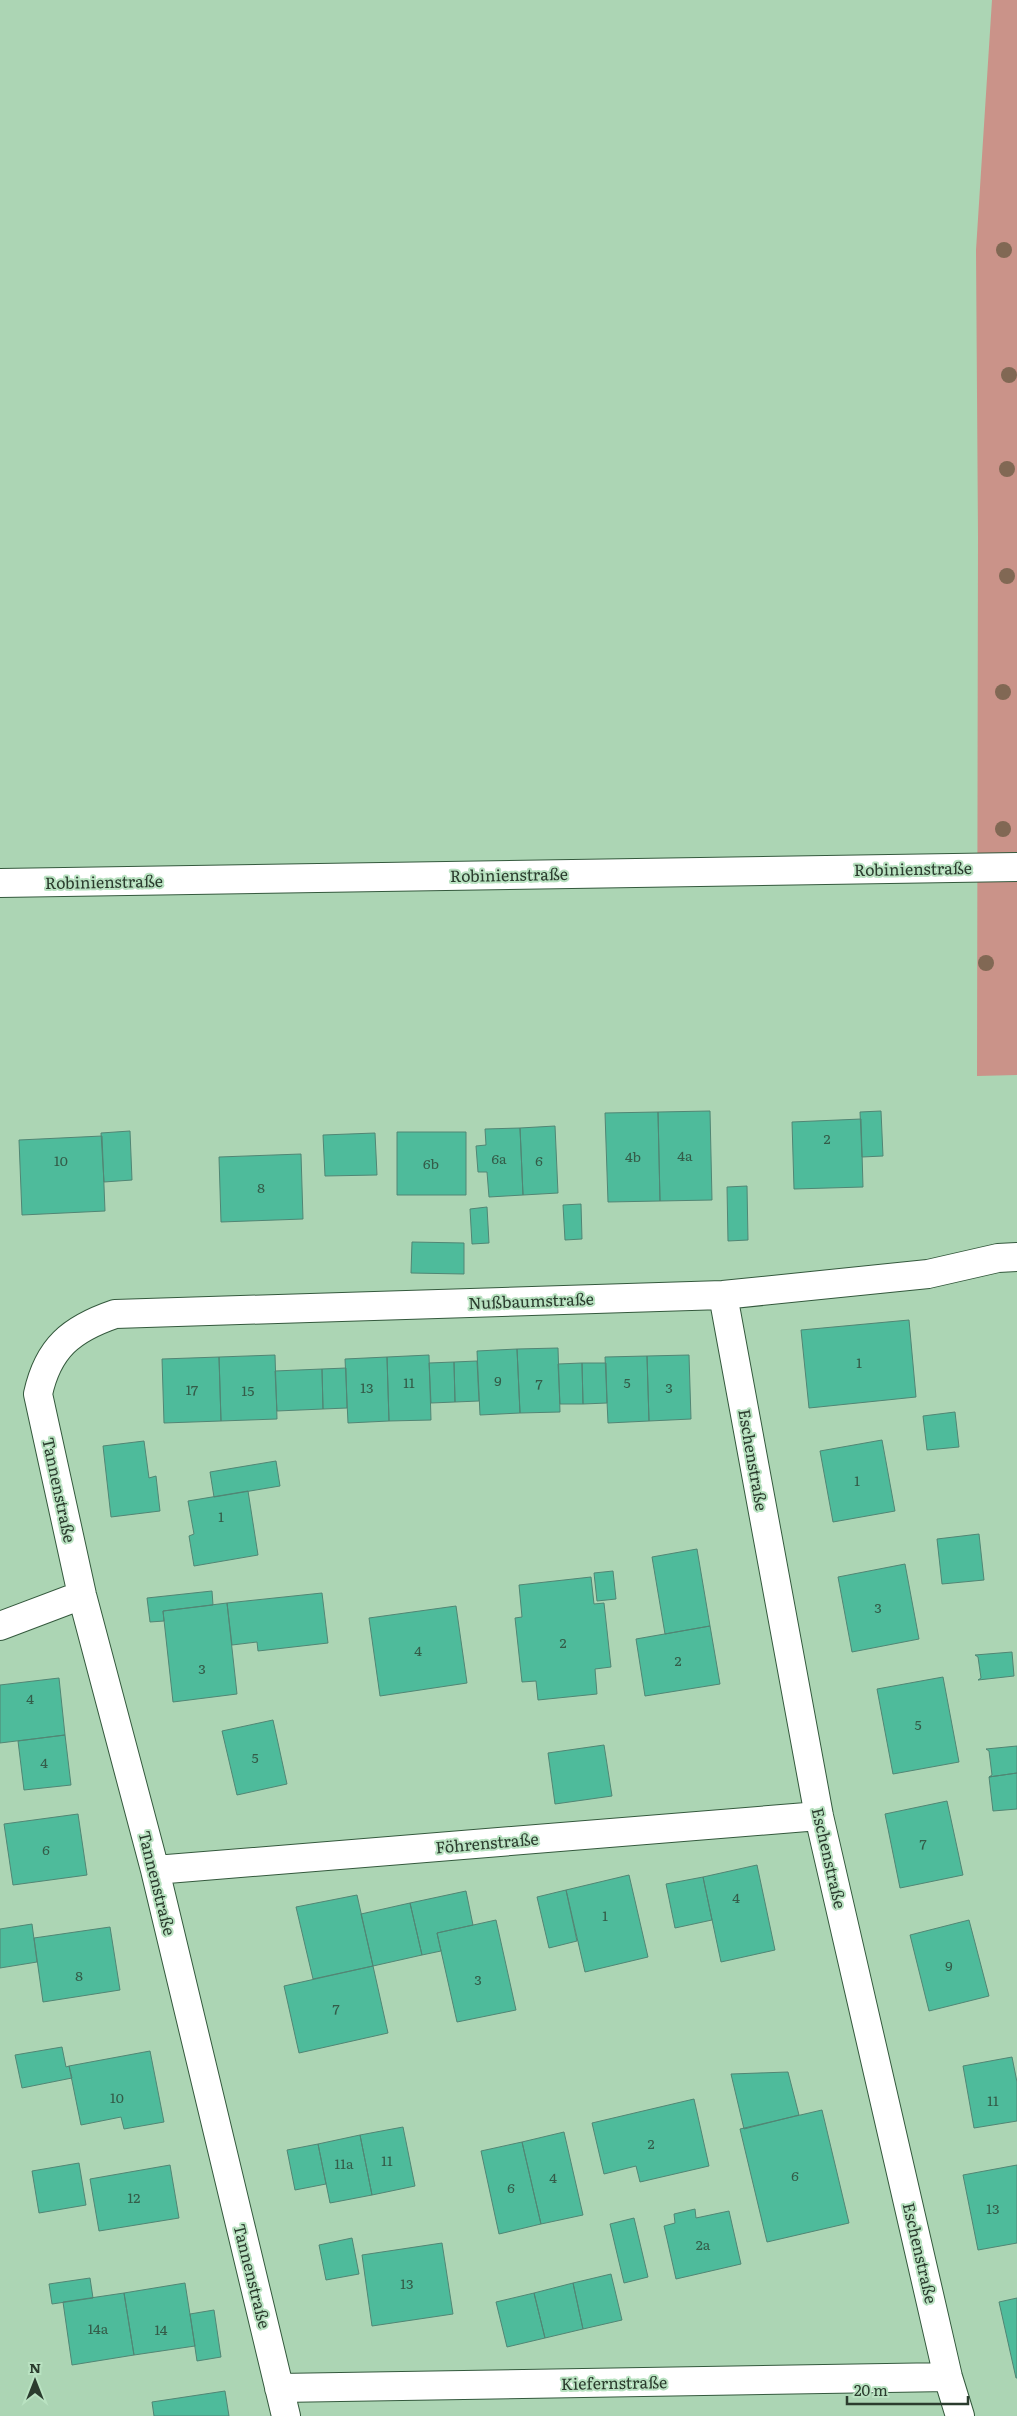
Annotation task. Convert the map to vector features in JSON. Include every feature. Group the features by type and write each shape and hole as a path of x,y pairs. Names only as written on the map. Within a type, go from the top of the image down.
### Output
{"street":[{"name":"Robinienstraße","path":"0,883 1017,867"},
{"name":"Nußbaumstraße","path":"54,1352 80,1330 97,1320 115,1314 723,1295 928,1274 998,1258 1017,1257"},
{"name":"Eschenstraße","path":"723,1295 819,1816 948,2377 960,2416"},
{"name":"Tannenstraße","path":"54,1352 43,1372 38,1394 82,1595 155,1870 286,2416"},
{"path":"0,1626 82,1595"},
{"name":"Föhrenstraße","path":"155,1870 819,1816"},
{"name":"Kiefernstraße","path":"279,2388 948,2377"}],"shaded area":[{"path":"992,0 1017,0 1017,1075 977,1076 978,536 976,250"}],"building":[{"path":"710,1111 712,1200 660,1201 658,1112"},
{"path":"881,1111 883,1156 862,1157 860,1112"},
{"path":"658,1112 660,1201 608,1202 605,1113"},
{"path":"861,1119 863,1187 794,1189 792,1122"},
{"path":"555,1126 558,1193 523,1195 520,1128"},
{"path":"520,1128 523,1195 489,1197 487,1172 478,1172 476,1146 486,1145 485,1129"},
{"path":"130,1131 132,1180 104,1182 101,1133"},
{"path":"397,1132 466,1132 466,1195 397,1195"},
{"path":"375,1133 377,1175 325,1176 323,1135"},
{"path":"102,1136 105,1211 22,1215 19,1140"},
{"path":"301,1154 303,1219 221,1222 219,1157"},
{"path":"747,1186 748,1240 728,1241 727,1187"},
{"path":"581,1204 582,1239 565,1240 563,1205"},
{"path":"487,1207 489,1243 472,1244 470,1209"},
{"path":"412,1242 464,1243 464,1274 411,1273"},
{"path":"909,1320 916,1397 809,1408 801,1330"},
{"path":"558,1348 560,1412 520,1413 517,1349"},
{"path":"517,1349 520,1413 480,1415 477,1351"},
{"path":"275,1355 277,1419 221,1421 219,1357"},
{"path":"429,1355 431,1420 389,1421 387,1357"},
{"path":"689,1355 691,1419 649,1421 647,1356"},
{"path":"647,1356 649,1421 608,1423 605,1357"},
{"path":"219,1357 221,1421 164,1423 162,1359"},
{"path":"387,1357 389,1421 348,1423 345,1359"},
{"path":"477,1361 479,1401 455,1402 454,1362"},
{"path":"454,1362 455,1402 431,1403 429,1363"},
{"path":"582,1363 606,1363 607,1403 583,1404"},
{"path":"582,1363 583,1404 560,1404 558,1364"},
{"path":"346,1368 347,1408 323,1409 322,1369"},
{"path":"322,1369 323,1409 277,1411 275,1371"},
{"path":"955,1412 959,1447 927,1450 923,1416"},
{"path":"882,1440 895,1511 833,1522 820,1451"},
{"path":"144,1441 149,1478 156,1476 160,1511 111,1517 103,1446"},
{"path":"276,1461 280,1486 214,1497 210,1472"},
{"path":"248,1491 258,1555 194,1566 189,1536 194,1534 188,1501"},
{"path":"979,1534 984,1580 942,1584 937,1539"},
{"path":"697,1549 710,1626 665,1634 652,1557"},
{"path":"905,1564 919,1639 852,1652 838,1577"},
{"path":"613,1571 616,1599 597,1601 594,1573"},
{"path":"591,1577 594,1604 604,1603 611,1667 595,1669 597,1694 538,1700 536,1681 522,1682 515,1618 522,1617 519,1585"},
{"path":"212,1591 213,1605 163,1611 164,1621 150,1622 147,1598"},
{"path":"322,1593 328,1643 258,1651 257,1642 232,1645 227,1603"},
{"path":"227,1603 237,1694 173,1702 163,1611"},
{"path":"456,1606 467,1683 380,1696 369,1618"},
{"path":"710,1626 720,1684 645,1696 636,1639"},
{"path":"1012,1652 1014,1676 978,1680 981,1678 978,1657 975,1655"},
{"path":"943,1677 959,1762 893,1774 877,1689"},
{"path":"59,1678 65,1735 0,1743 0,1685"},
{"path":"273,1720 287,1784 237,1795 222,1731"},
{"path":"65,1735 71,1785 24,1790 18,1741"},
{"path":"604,1745 612,1796 555,1804 548,1753"},
{"path":"1017,1746 1017,1773 989,1777 992,1775 989,1751 986,1749"},
{"path":"1017,1773 1017,1809 993,1811 989,1777"},
{"path":"947,1801 963,1875 900,1888 885,1814"},
{"path":"78,1814 87,1875 13,1885 4,1824"},
{"path":"757,1865 775,1950 721,1962 703,1877"},
{"path":"629,1875 648,1957 585,1972 566,1890"},
{"path":"703,1877 712,1920 675,1928 666,1884"},
{"path":"566,1890 577,1941 549,1948 537,1897"},
{"path":"466,1891 473,1925 437,1933 441,1951 422,1955 410,1903"},
{"path":"357,1895 373,1966 313,1979 296,1907"},
{"path":"410,1903 422,1955 373,1966 361,1914"},
{"path":"496,1920 516,2010 457,2022 437,1933"},
{"path":"969,1920 989,1996 929,2011 910,1935"},
{"path":"32,1924 37,1962 0,1968 0,1929"},
{"path":"110,1927 120,1990 43,2002 34,1938"},
{"path":"373,1966 388,2033 299,2053 284,1986"},
{"path":"62,2047 66,2067 69,2066 72,2078 22,2088 15,2055"},
{"path":"150,2051 164,2122 124,2129 121,2117 81,2125 69,2066"},
{"path":"1012,2057 1017,2082 1017,2121 974,2128 963,2066"},
{"path":"788,2072 799,2115 744,2129 731,2074"},
{"path":"694,2099 709,2166 640,2182 636,2166 604,2174 592,2123"},
{"path":"822,2110 849,2223 767,2242 740,2129"},
{"path":"403,2127 415,2186 372,2195 360,2135"},
{"path":"564,2132 583,2215 541,2224 522,2142"},
{"path":"360,2135 372,2195 330,2203 318,2144"},
{"path":"522,2142 541,2224 499,2234 481,2151"},
{"path":"318,2144 326,2184 295,2190 287,2150"},
{"path":"79,2163 86,2205 39,2213 32,2171"},
{"path":"170,2165 179,2218 99,2231 90,2179"},
{"path":"1017,2165 1017,2243 978,2250 963,2175"},
{"path":"695,2209 696,2218 729,2211 741,2264 676,2279 664,2226 675,2223 674,2214"},
{"path":"634,2218 648,2277 624,2283 610,2224"},
{"path":"352,2238 359,2274 326,2280 319,2245"},
{"path":"442,2243 453,2314 372,2326 362,2255"},
{"path":"611,2274 622,2320 583,2329 573,2283"},
{"path":"90,2278 93,2298 52,2304 49,2284"},
{"path":"185,2283 195,2346 134,2355 124,2293"},
{"path":"573,2283 583,2329 545,2338 534,2293"},
{"path":"124,2293 134,2355 72,2365 63,2302"},
{"path":"534,2293 545,2338 507,2347 496,2302"},
{"path":"1017,2298 1017,2378 1016,2378 999,2302"},
{"path":"214,2310 221,2357 197,2361 190,2314"},
{"path":"225,2391 229,2416 154,2416 152,2402"}]}
